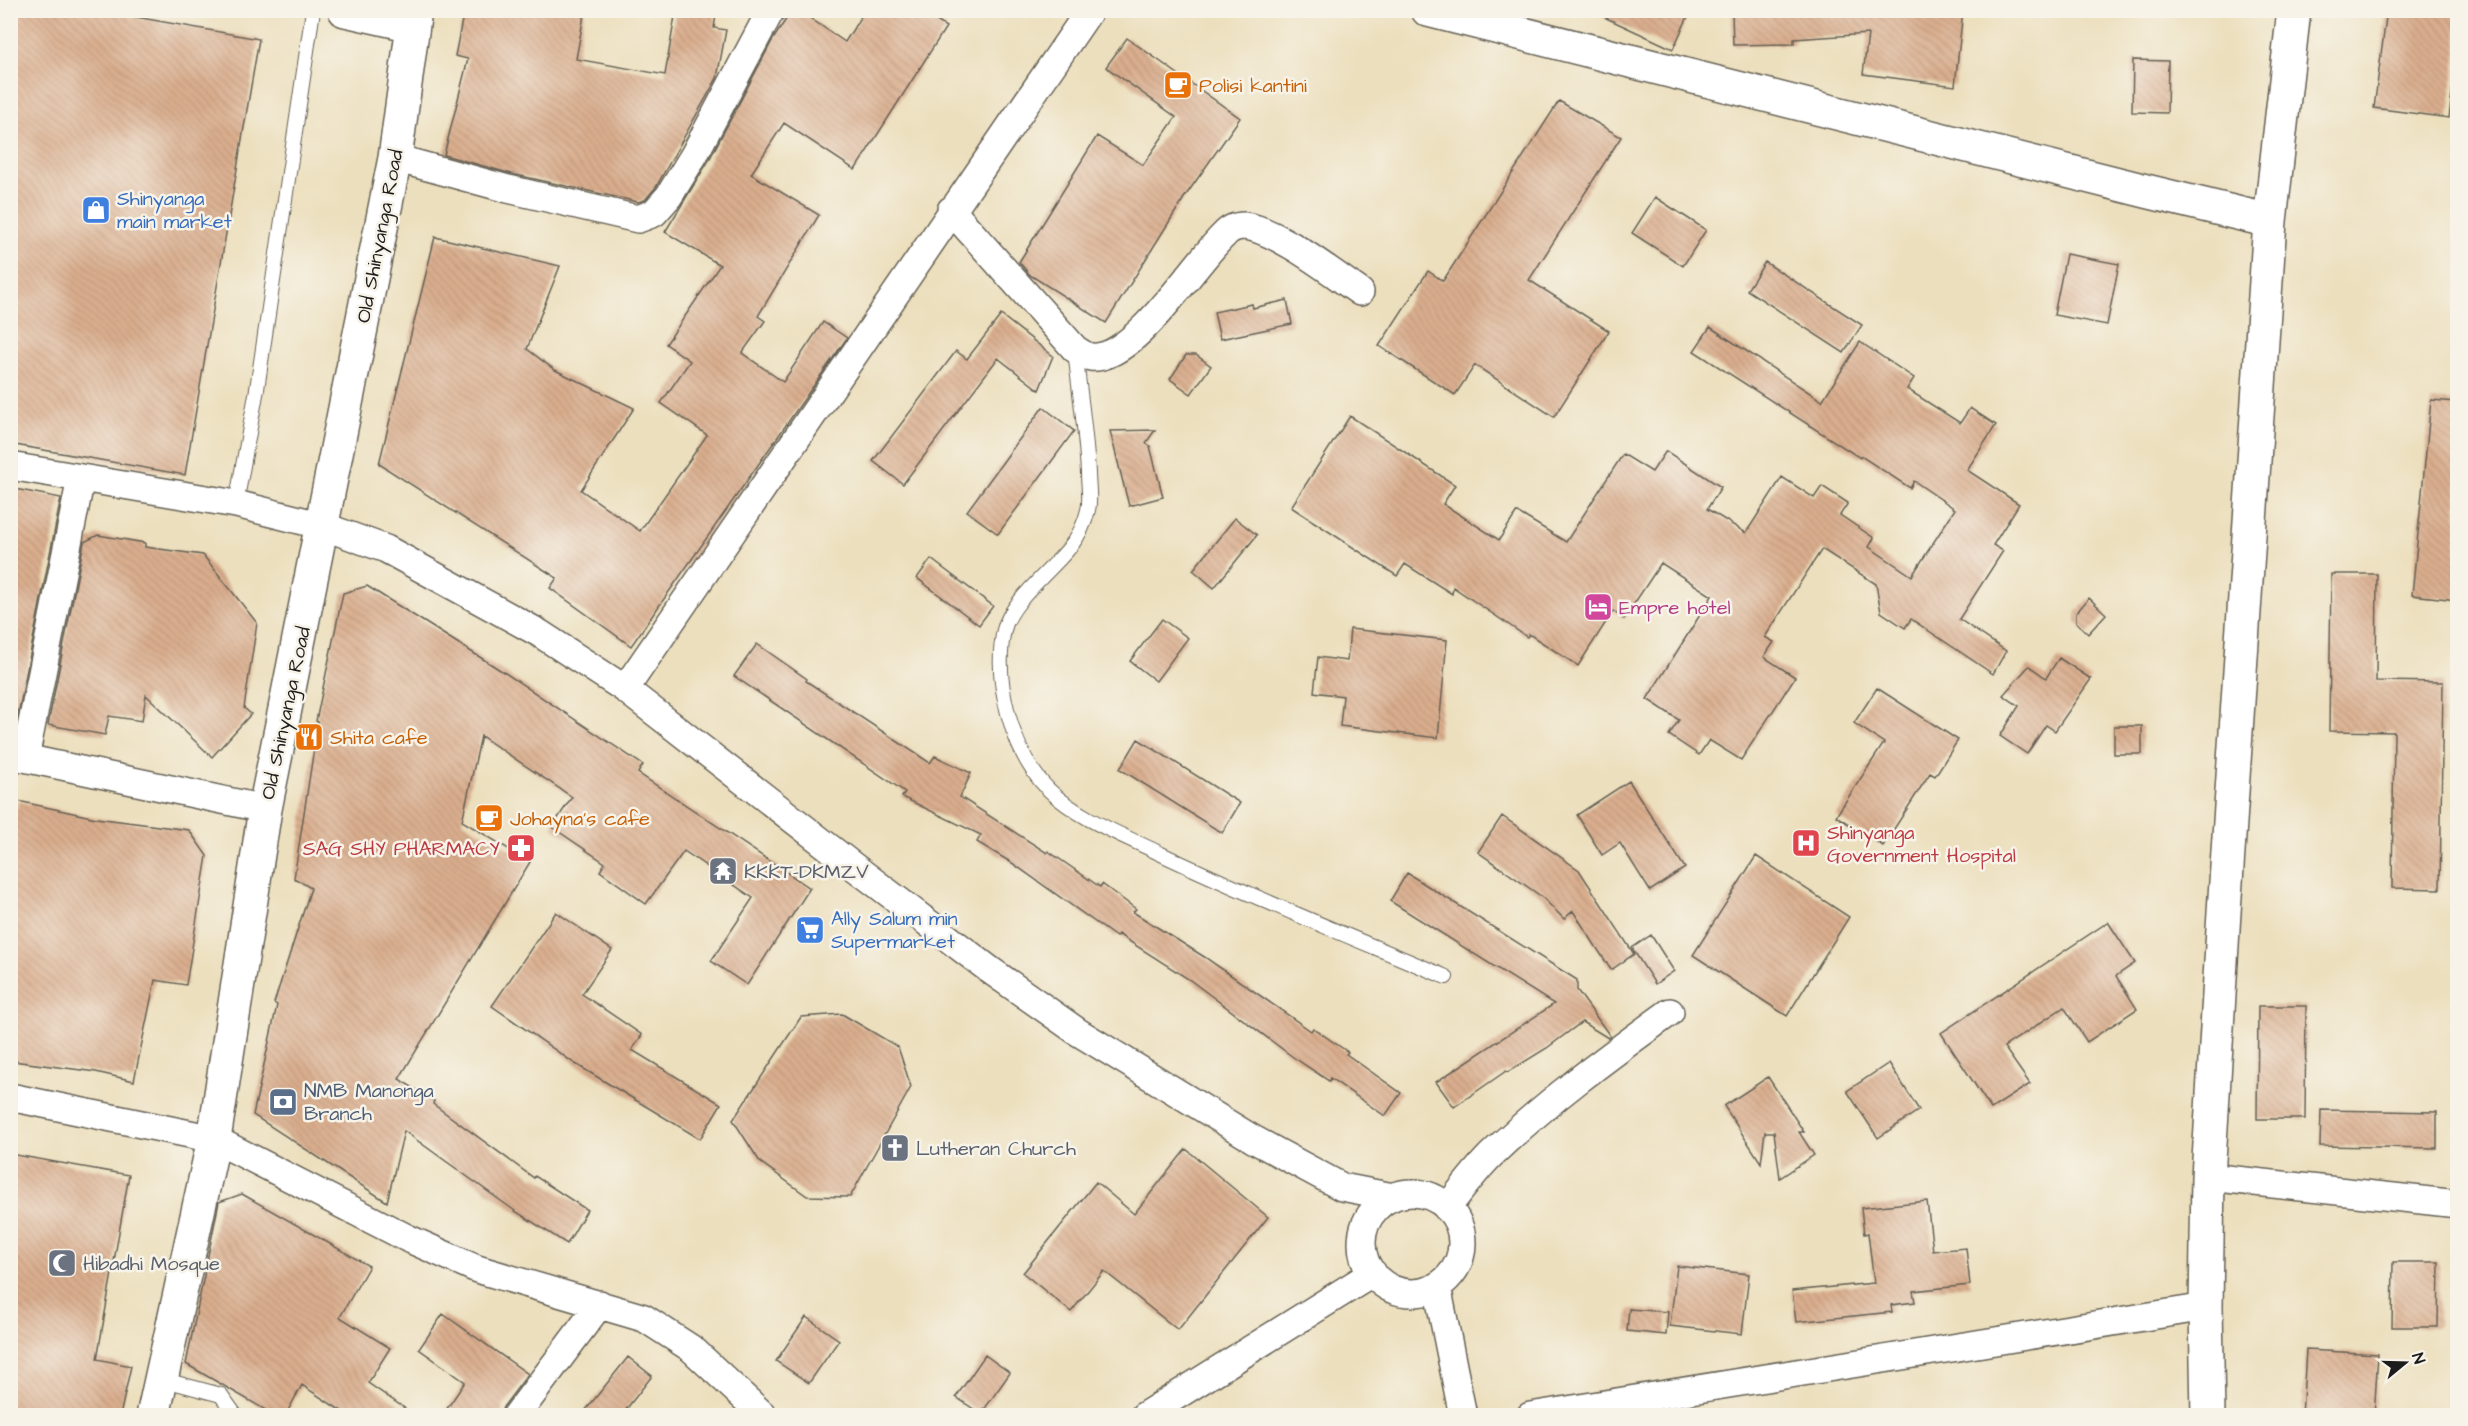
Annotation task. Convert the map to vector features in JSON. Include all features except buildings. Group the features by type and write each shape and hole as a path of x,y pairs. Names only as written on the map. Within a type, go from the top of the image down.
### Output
{"street":[{"path":"345,10 414,18"},
{"path":"395,158 508,189 638,219 654,213 669,196 694,155 771,10"},
{"path":"625,689 1090,10"},
{"path":"1428,10 2134,189 2270,221"},
{"path":"2208,1416 2206,1307 2208,1177 2270,221 2294,10"},
{"name":"Old Shinyanga Road","path":"153,1416 159,1378 214,1139 265,809 395,158 414,18"},
{"path":"951,210 1075,349 1092,357 1120,348 1168,303 1222,236 1235,227 1254,228 1280,239 1360,292"},
{"path":"10,466 236,504 323,526 386,549 539,633 625,689 990,970 1078,1032 1252,1139 1342,1187 1393,1197"},
{"path":"81,478 18,756 265,809"},
{"path":"1447,1208 1489,1156 1532,1118 1605,1059 1670,1012"},
{"path":"10,1097 214,1139 407,1238 477,1269 644,1318 692,1349 757,1413"},
{"path":"2208,1177 2457,1204"},
{"path":"1402,1194 1422,1194 1431,1197 1447,1208 1458,1225 1461,1246 1456,1266 1437,1286 1420,1292 1403,1292 1386,1285 1373,1273 1363,1251 1365,1227 1378,1206 1393,1197 1402,1194"},
{"path":"1144,1416 1373,1273"},
{"path":"1437,1286 1462,1416"},
{"path":"516,1416 600,1304"},
{"path":"1530,1416 2206,1307"}],"lane":[{"path":"236,504 257,389 313,10"},
{"path":"1075,349 1087,448 1089,508 1083,526 1070,547 1028,593 1012,615 1005,627 1000,653 1012,729 1027,761 1050,791 1093,820 1183,864 1446,977"},
{"path":"159,1378 221,1395 236,1416"}],"place":[{"name":"Polisi kantini","path":"1178,85"},
{"name":"Shinyanga main market","path":"96,210"},
{"name":"Empre hotel","path":"1598,607"},
{"name":"Shita cafe","path":"309,737"},
{"name":"Johayna's cafe","path":"489,818"},
{"name":"Shinyanga Government Hospital","path":"1806,843"},
{"name":"SAG SHY PHARMACY","path":"521,848"},
{"name":"KKKT-DKMZV","path":"723,871"},
{"name":"Ally Salum min Supermarket","path":"810,930"},
{"name":"NMB Manonga Branch","path":"283,1102"},
{"name":"Lutheran Church","path":"895,1148"},
{"name":"Hibadhi Mosque","path":"62,1263"}]}
